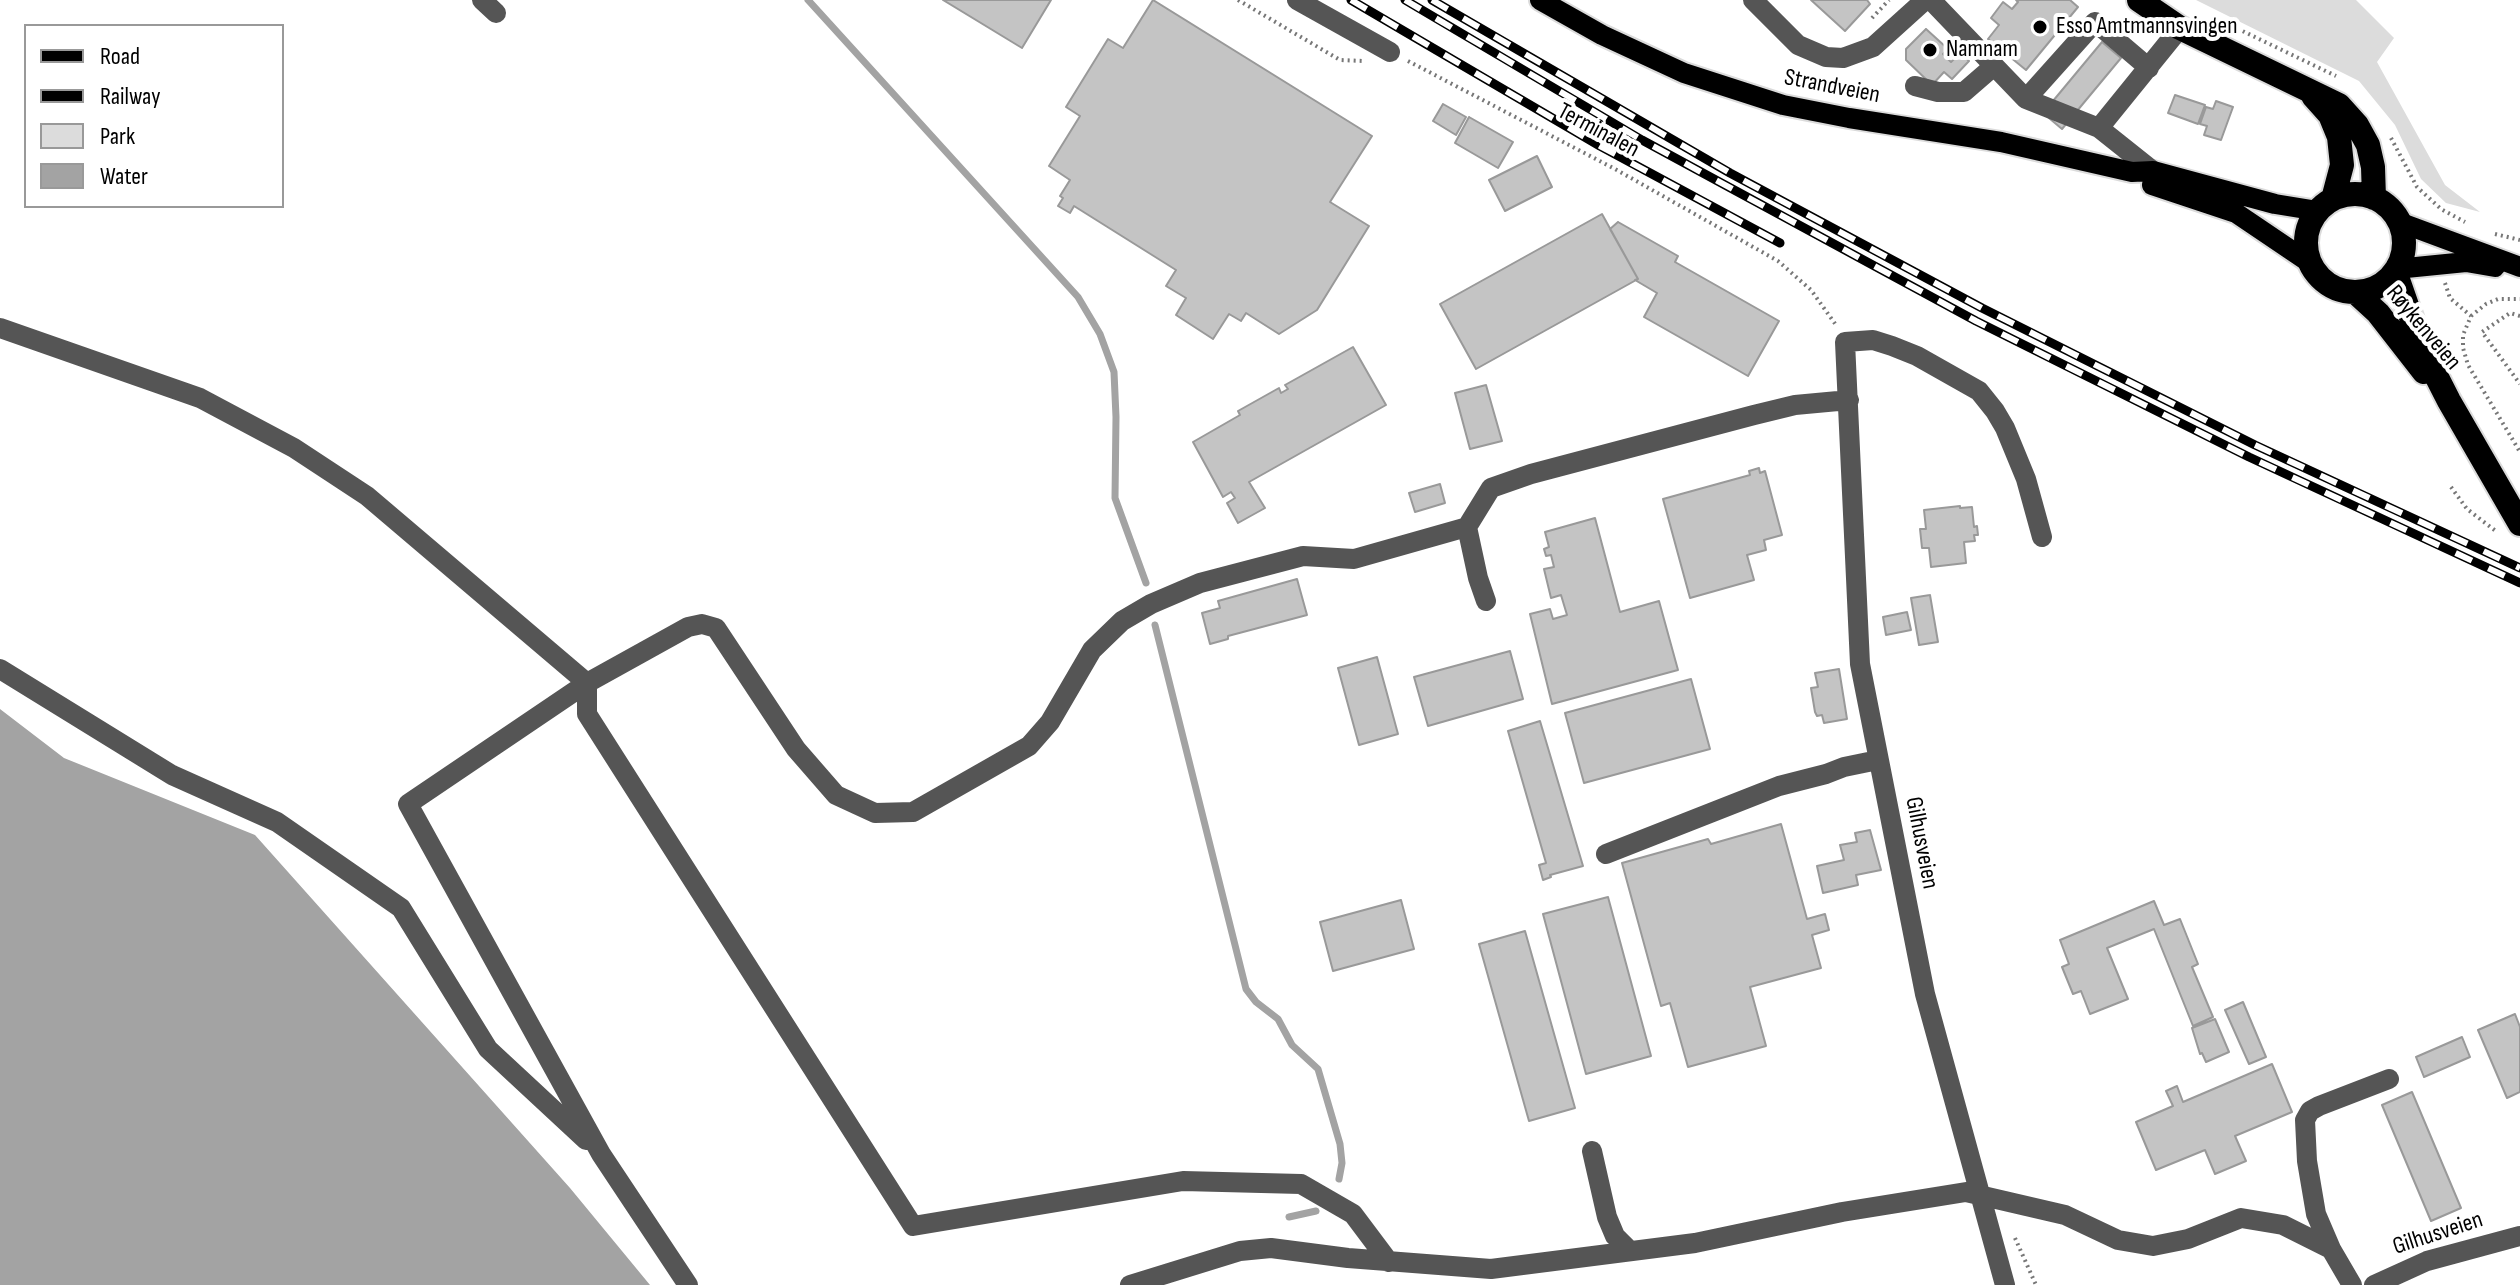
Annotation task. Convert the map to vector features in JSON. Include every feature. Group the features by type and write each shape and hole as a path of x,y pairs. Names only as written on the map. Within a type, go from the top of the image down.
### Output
{"highway":[{"path":"2139,0 2180,28 2339,105 2363,135 2373,167 2374,198"},
{"path":"2309,91 2330,115 2339,137 2342,165 2326,205 2307,236 2310,263 2333,287 2355,292 2377,286 2396,270 2404,241 2399,222 2389,208 2374,198 2353,194 2326,205"},
{"name":"Røykenveien","path":"2396,270 2421,346 2514,532"},
{"name":"Røykenveien","path":"2355,292 2378,313 2449,401"}],"main road":[{"name":"Strandveien","path":"1540,0 1633,51 1742,93 1815,112 2001,142 2132,172 2153,171 2275,204 2326,205"},
{"name":"Strandveien","path":"2132,172 2153,185 2236,213 2310,263"},
{"path":"2399,222 2520,269"},
{"path":"2396,270 2466,262 2520,269"}],"street":[{"path":"1297,0 1390,52"},
{"path":"1753,0 1798,45 1826,57 1843,58 1873,47 1928,0 2026,99 2099,128 2153,171"},
{"path":"2026,99 2095,22 2149,68"},
{"path":"2099,128 2180,28"},
{"path":"1915,86 1938,92 1964,92 1994,66"},
{"path":"0,328 200,398 294,448 367,496 587,683 587,714 913,1226 1183,1181 1301,1184 1353,1214 1389,1262"},
{"path":"1845,342 1873,340 1892,346 1943,369 1979,391 2005,428 2026,479 2042,537"},
{"name":"Gilhusveien","path":"1845,342 1860,664 1925,994 2005,1285"},
{"path":"688,1285 601,1154 408,804 587,683 688,627 702,624 716,628 796,749 836,795 875,813 913,812 1029,746 1050,722 1092,650 1122,621 1151,604 1200,583 1303,556 1354,559 1467,527 1491,488 1531,474 1795,405 1849,400"},
{"path":"1467,527 1486,601"},
{"path":"0,669 172,775 277,822 401,908 488,1049 601,1154"},
{"path":"1606,854 1779,786 1878,760"},
{"path":"2352,1285 2331,1249 2316,1214 2307,1161 2305,1120 2310,1111 2319,1106 2389,1079"},
{"path":"1592,1151 1607,1217 1615,1236 1630,1251"},
{"path":"1130,1285 1240,1251 1271,1248 1389,1262 1491,1269 1695,1243 1842,1212 1966,1192 2065,1215 2118,1240 2153,1246 2188,1239 2241,1218 2283,1225 2331,1249"},
{"name":"Gilhusveien","path":"2374,1285 2427,1261 2520,1236"}],"path":[{"path":"1238,0 1340,60 1367,61 1390,52"},
{"name":"Terminalen","path":"1390,52 1615,169 1778,261 1811,290 1845,342"},
{"path":"2444,273 2450,298 2471,316"},
{"path":"2520,299 2498,299 2486,304 2471,316 2463,335 2465,358 2520,452"},
{"path":"2520,316 2510,313 2482,332 2520,384"},
{"path":"2451,487 2467,509 2514,532"}],"green space":[{"path":"2196,0 2356,0 2394,38 2377,62 2445,185 2480,212 2446,203 2421,179 2395,125 2359,81"}],"water":[{"path":"0,709 64,758 255,835 570,1188 650,1285 0,1285"}],"building":[{"path":"943,0 1051,0 1022,48"},
{"path":"1153,0 1372,136 1330,202 1369,226 1317,310 1279,334 1246,313 1241,321 1229,314 1213,339 1176,315 1186,298 1166,286 1176,270 1074,206 1070,213 1058,206 1070,180 1049,166 1080,116 1066,107 1108,39 1123,48"},
{"path":"1811,0 1867,0 1870,4 1845,31"},
{"path":"2016,0 2070,0 2078,7 2026,70 1988,39 1999,25 1991,18 2003,2 2012,9 2018,2"},
{"path":"1926,29 1948,49 1943,54 1951,62 1960,53 1969,61 1952,79 1944,72 1932,85 1906,60 1906,49"},
{"path":"2102,42 2121,58 2062,129 2043,113"},
{"path":"2175,95 2205,105 2198,124 2168,113"},
{"path":"2216,101 2233,107 2221,140 2204,135 2207,126 2200,124 2206,107 2213,109"},
{"path":"1443,104 1466,117 1456,135 1433,121"},
{"path":"1469,117 1513,142 1498,168 1455,143"},
{"path":"1537,156 1552,187 1505,211 1489,180"},
{"path":"1602,214 1638,279 1476,369 1440,304"},
{"path":"1618,222 1678,256 1675,262 1779,321 1748,376 1644,317 1657,293 1635,280 1638,279 1610,229"},
{"path":"1353,347 1386,405 1249,482 1265,508 1238,523 1227,503 1235,498 1231,492 1223,497 1193,442 1240,415 1238,411 1279,388 1281,393 1288,389 1285,385"},
{"path":"1486,385 1502,441 1470,449 1455,393"},
{"path":"1759,468 1760,473 1765,471 1782,535 1764,540 1766,550 1747,555 1754,580 1690,598 1663,499 1750,475 1749,471"},
{"path":"1440,484 1445,503 1415,512 1409,493"},
{"path":"1972,507 1978,535 1974,535 1975,541 1964,542 1966,563 1931,567 1929,548 1922,548 1920,529 1926,529 1924,510"},
{"path":"1595,518 1620,612 1659,601 1678,670 1552,704 1530,614 1550,609 1553,619 1567,615 1561,595 1551,598 1544,569 1554,567 1551,555 1546,556 1544,549 1549,547 1545,532"},
{"path":"1297,579 1307,615 1228,636 1228,639 1210,644 1202,613 1220,608 1218,601"},
{"path":"1930,595 1938,642 1919,645 1911,598"},
{"path":"1907,612 1911,630 1886,635 1883,617"},
{"path":"1510,651 1523,699 1428,726 1414,677"},
{"path":"1377,657 1398,734 1359,745 1338,668"},
{"path":"1839,669 1847,719 1824,723 1822,715 1817,716 1815,712 1811,688 1818,687 1815,673"},
{"path":"1691,679 1710,749 1584,783 1565,713"},
{"path":"1540,721 1583,866 1550,875 1543,880 1539,865 1546,863 1508,731"},
{"path":"1781,824 1807,919 1825,914 1829,930 1812,935 1821,968 1750,987 1766,1046 1688,1067 1670,1003 1661,1006 1622,863 1708,839 1711,844"},
{"path":"1870,830 1881,870 1856,875 1858,885 1823,893 1817,866 1844,860 1840,845 1857,842 1855,833"},
{"path":"1608,897 1651,1056 1586,1074 1543,914"},
{"path":"1401,900 1414,949 1333,971 1320,922"},
{"path":"2154,901 2164,925 2180,919 2198,964 2192,967 2213,1017 2193,1026 2154,929 2107,948 2128,999 2090,1014 2081,991 2073,994 2062,967 2069,964 2060,940"},
{"path":"1525,931 1575,1108 1529,1121 1479,944"},
{"path":"2243,1002 2266,1057 2249,1064 2225,1010"},
{"path":"2515,1014 2520,1027 2520,1092 2507,1098 2478,1030"},
{"path":"2215,1019 2229,1052 2206,1062 2200,1054 2192,1028"},
{"path":"2462,1037 2470,1057 2424,1077 2416,1057"},
{"path":"2272,1064 2292,1112 2235,1136 2246,1161 2215,1174 2205,1150 2156,1170 2136,1122 2173,1106 2166,1091 2177,1086 2183,1102"},
{"path":"2412,1092 2461,1208 2431,1221 2382,1105"}],"waterway":[{"path":"808,0 1078,297 1100,334 1114,372 1115,498 1146,583"},
{"path":"1155,625 1246,989 1256,1002 1278,1019 1292,1045 1318,1069 1340,1144 1342,1163 1339,1179"},
{"path":"1289,1217 1316,1211"}],"railway":[{"path":"1351,0 1600,146 1780,243"},
{"path":"1405,0 1642,140 1976,321 2249,457 2520,583"},
{"path":"1432,0 1730,173 1982,308 2255,445 2520,568"}],"place":[{"name":"Esso Amtmannsvingen","path":"2040,27"},
{"name":"Namnam","path":"1930,50"}]}
